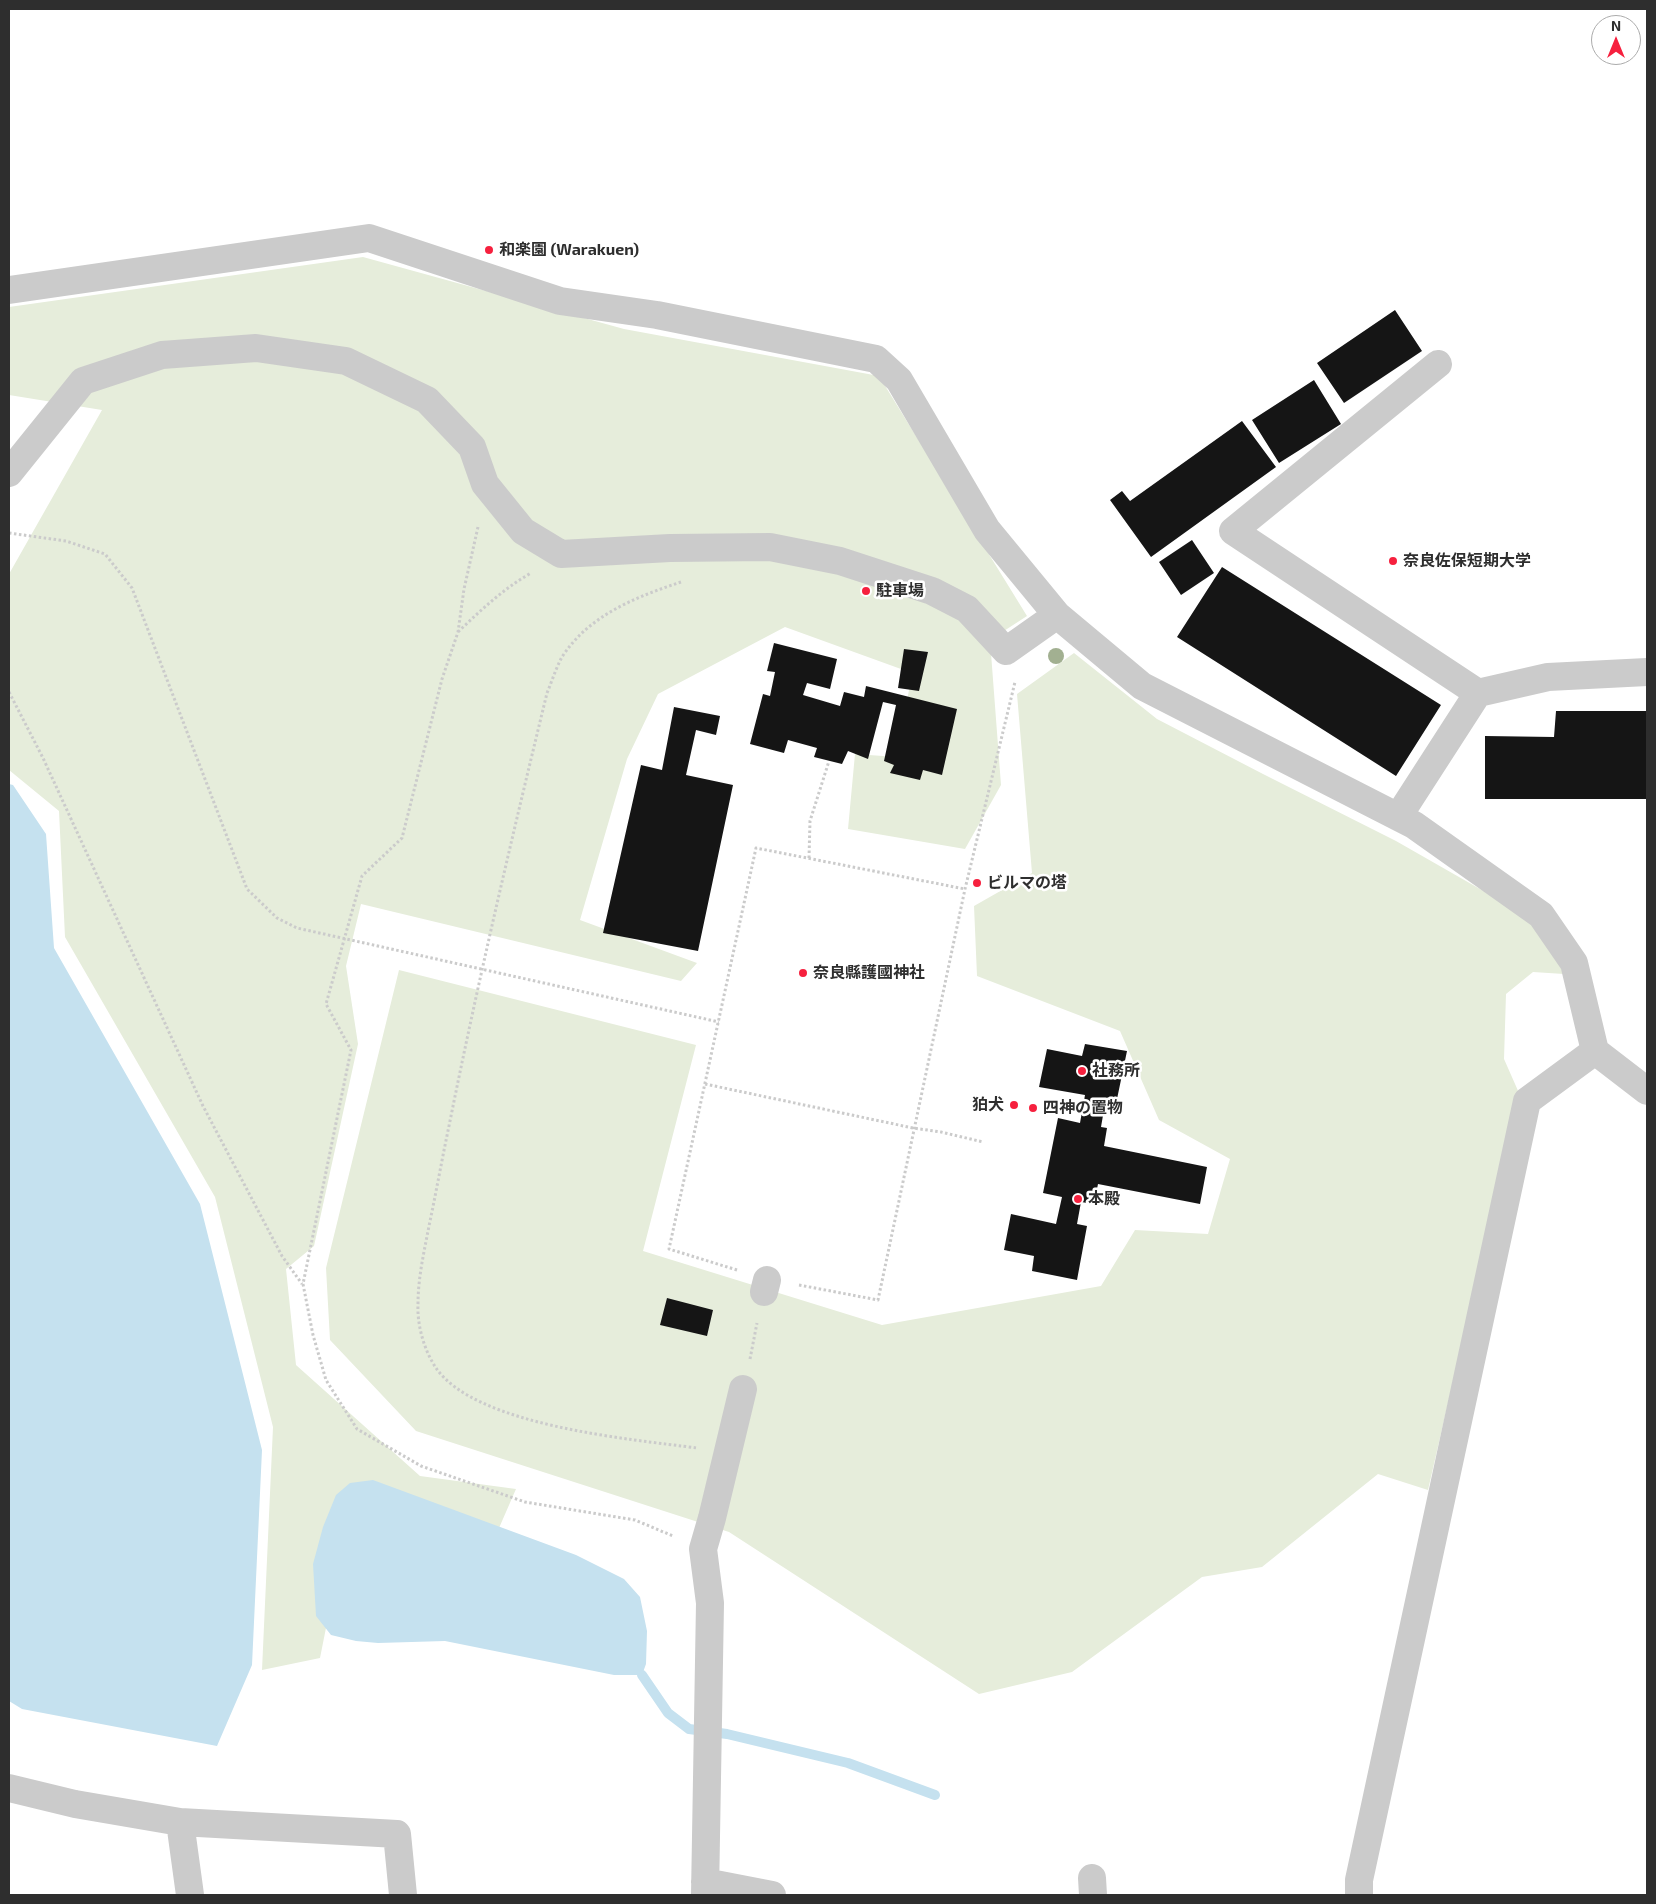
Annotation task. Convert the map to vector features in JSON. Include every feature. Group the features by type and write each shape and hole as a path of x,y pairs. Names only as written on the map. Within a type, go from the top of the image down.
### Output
{"street":[{"path":"9,290 369,238 560,301 657,315 876,359 899,380 987,530 1057,615 1142,686 1414,825 1541,914 1574,963 1594,1051 1647,1090"},
{"path":"9,473 82,381 162,355 256,348 346,360 427,400 472,447 486,484 523,531 561,554 670,548 770,547 840,561 932,591 967,609 1006,651 1057,615"},
{"path":"1438,364 1233,531 1478,693"},
{"path":"1398,817 1478,693 1548,678 1647,672"},
{"path":"1359,1895 1361,1870 1527,1101 1594,1051"},
{"path":"743,1389 703,1549 710,1603 705,1889 772,1895"},
{"path":"9,1788 75,1804 180,1822 397,1834 403,1895"},
{"path":"180,1822 190,1895"}],"path":[{"path":"486,484 464,589 458,632 442,679 402,838 362,876 326,1004 351,1050 303,1284 313,1335 326,1380 357,1429 422,1466 525,1502 635,1520 703,1549"},
{"path":"9,533 66,541 105,554 132,588 247,889 277,918 297,928 719,1022"},
{"path":"458,632 484,606 514,582 561,554"},
{"path":"682,582 645,594 611,610 584,632 562,658 547,693 487,943 456,1088 422,1265 418,1305 423,1342 437,1369 461,1392 489,1407 544,1424 727,1453"},
{"path":"965,889 756,848 669,1249 766,1286 878,1300 965,889 1017,675 1006,651"},
{"path":"9,692 43,758 203,1106 282,1256 303,1284"},
{"path":"809,858 810,821 829,761"},
{"path":"705,1084 983,1142"},
{"path":"743,1389 766,1286"}],"green space":[{"path":"363,257 624,329 879,376 1027,616 990,640 1001,785 965,849 848,829 855,754 897,757 912,673 785,627 658,694 627,759 580,920 697,963 681,981 361,904 346,966 358,1044 314,1246 286,1269 296,1365 420,1476 516,1489 489,1551 354,1487 320,1658 262,1670 273,1427 215,1197 65,937 59,811 9,770 9,574 102,410 9,395 9,307"},
{"path":"1074,653 1157,719 1396,841 1536,921 1564,974 1533,972 1506,994 1504,1059 1519,1093 1428,1490 1378,1474 1262,1567 1202,1577 1072,1672 979,1694 729,1532 416,1431 330,1340 326,1268 399,970 696,1045 643,1251 882,1325 1101,1286 1135,1230 1208,1234 1230,1159 1159,1120 1120,1031 977,976 974,906 1032,873 1017,694"}],"water":[{"path":"9,784 13,785 46,834 54,948 200,1204 262,1450 252,1665 217,1746 22,1709 9,1701"},
{"path":"373,1480 576,1555 624,1579 640,1597 647,1631 646,1664 642,1675 614,1675 445,1641 378,1643 356,1641 331,1635 316,1616 313,1564 323,1527 336,1495 350,1483"}],"building":[{"path":"1395,310 1422,351 1344,403 1317,363"},
{"path":"1314,380 1341,424 1279,463 1252,420"},
{"path":"1242,421 1276,467 1151,557 1110,500 1122,491 1130,501"},
{"path":"1192,540 1214,573 1181,595 1159,562"},
{"path":"1222,567 1441,705 1396,776 1177,637"},
{"path":"774,643 837,659 830,689 807,683 803,695 840,706 844,692 864,697 866,686 957,709 942,775 923,770 920,780 890,773 894,765 884,761 896,705 883,702 868,759 848,751 842,764 814,757 817,748 788,740 784,753 750,744 763,694 770,696 775,672 767,671"},
{"path":"904,649 928,652 919,691 898,688"},
{"path":"674,707 720,716 716,735 696,730 686,775 733,785 698,951 603,933 641,765 662,770"},
{"path":"1556,711 1647,711 1647,799 1485,799 1485,736 1554,737"},
{"name":"本殿","path":"1085,1044 1127,1051 1117,1099 1106,1098 1101,1127 1107,1128 1104,1146 1207,1167 1200,1204 1098,1184 1094,1204 1081,1202 1077,1224 1087,1226 1077,1280 1032,1271 1034,1256 1004,1250 1011,1214 1056,1224 1062,1197 1043,1193 1058,1118 1080,1123 1085,1095 1039,1087 1047,1049 1082,1056"},
{"path":"667,1298 713,1310 707,1336 660,1325"}],"waterway":[{"path":"642,1675 668,1713 689,1729 727,1734 848,1763 935,1795"}],"place":[{"name":"和楽園 (Warakuen)","path":"489,250"},
{"name":"奈良佐保短期大学","path":"1393,561"},
{"name":"駐車場","path":"866,591"},
{"name":"ビルマの塔","path":"977,883"},
{"name":"奈良縣護國神社","path":"803,973"},
{"name":"社務所","path":"1082,1071"},
{"name":"狛犬","path":"1014,1105"},
{"name":"四神の置物","path":"1033,1108"},
{"name":"本殿","path":"1078,1199"}]}
